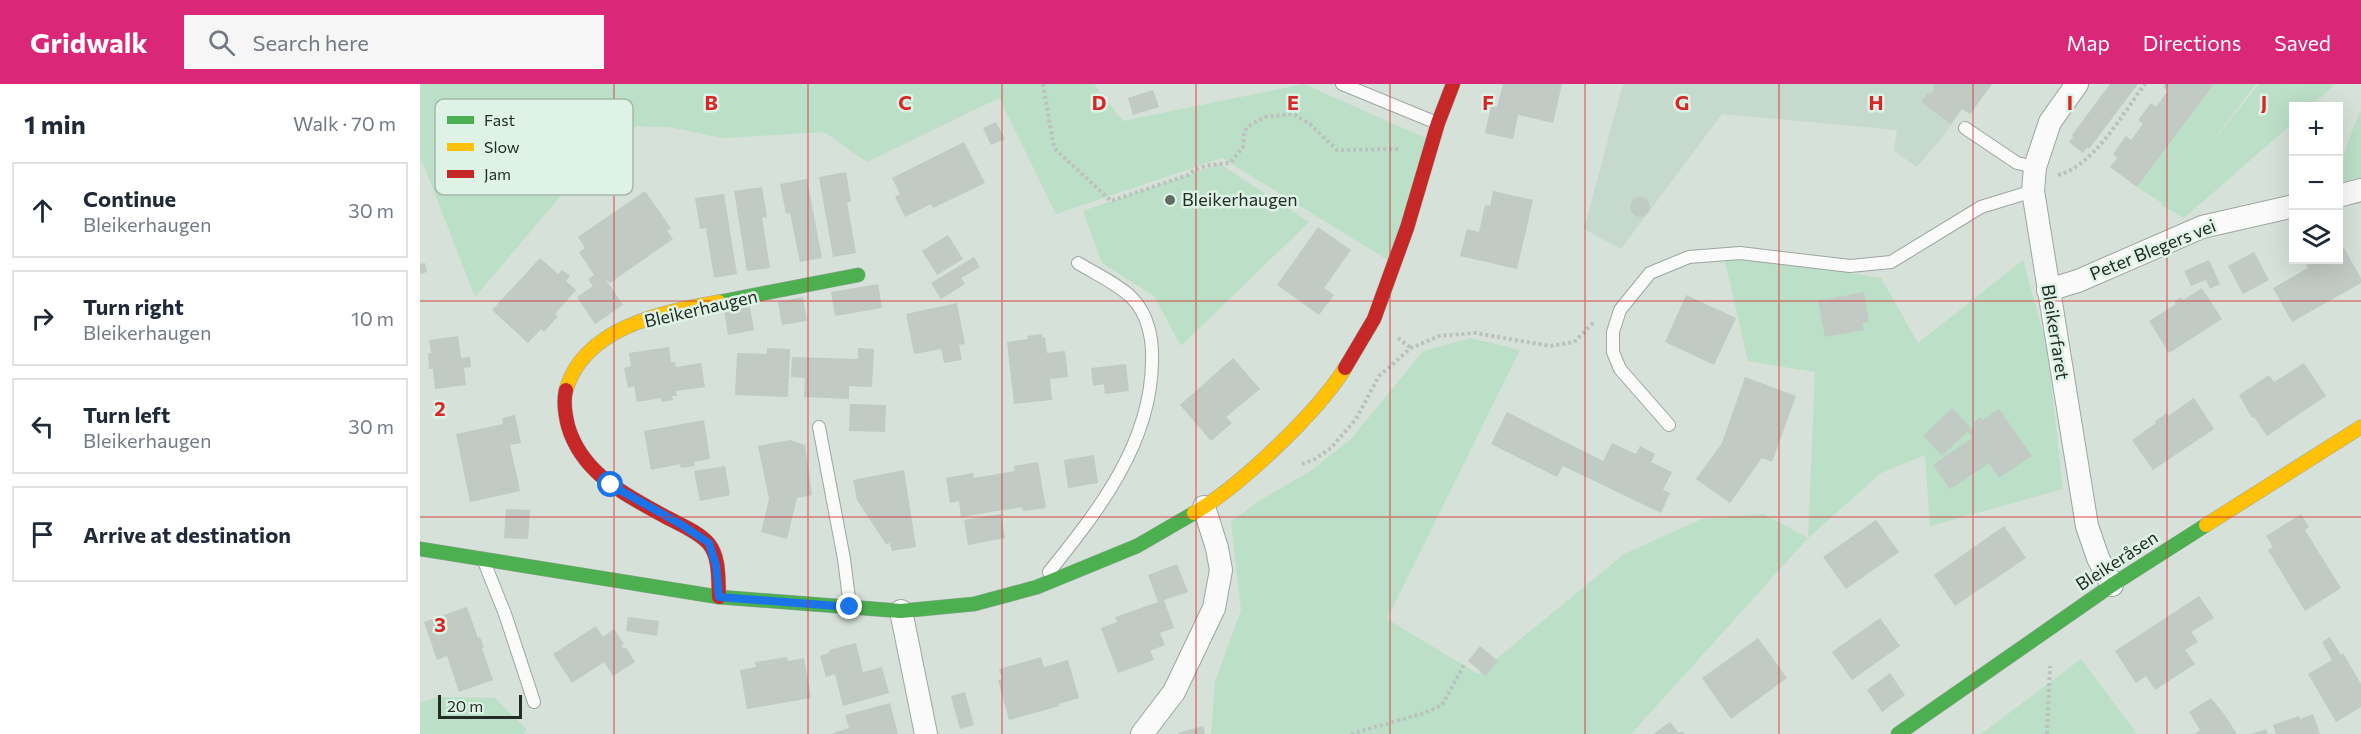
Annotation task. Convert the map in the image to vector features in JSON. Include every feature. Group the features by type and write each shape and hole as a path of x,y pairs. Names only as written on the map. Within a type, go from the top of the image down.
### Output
{"street":[{"path":"420,549 719,597 902,610 974,604 1037,587 1137,546 1204,507 1259,462 1304,418 1341,374 1374,319 1407,228 1438,123 1453,84"},
{"name":"Bleikerfaret","path":"2077,84 2050,122 2039,178 2048,290 2087,526 2098,558 2112,585"},
{"path":"2343,195 2361,190"},
{"name":"Peter Blegers vei","path":"2048,290 2078,280 2202,227 2289,207"},
{"name":"Bleikerhaugen","path":"719,597 716,565 709,543 611,485 590,467 578,451 568,432 563,404 567,382 590,348 636,324 669,312 858,275"},
{"name":"Bleikeråsen","path":"1898,734 2112,585 2361,427"},
{"path":"1142,734 1174,692 1214,608 1221,570 1217,548 1204,507"},
{"path":"902,610 926,734"}],"lane":[{"path":"1342,84 1438,123"},
{"path":"1965,128 2039,178"},
{"path":"1669,425 1620,369 1613,352 1613,332 1620,310 1650,273 1689,257 1740,253 1850,266 1891,262 1981,207 2039,178"},
{"path":"1037,587 1103,502 1143,426 1152,385 1153,348 1145,315 1132,296 1078,263"},
{"path":"819,427 844,559 850,607"},
{"path":"483,560 505,614 534,702"}],"path":[{"path":"1043,84 1054,148 1111,201 1188,175 1193,171 1215,164 1230,163 1243,147 1247,128 1265,117 1293,114 1310,124 1337,150 1401,149 1433,139"},
{"path":"2039,178 2063,174 2083,162 2095,151 2145,84"},
{"path":"2046,631 2050,664 2047,734"},
{"path":"1351,734 1424,713 1443,705 1464,665"}],"shaded area":[{"path":"1623,84 1992,84 1970,114 1962,109 1945,134 1917,167 1894,151 1897,130 1722,114 1621,249 1584,229"}],"green space":[{"path":"420,84 1094,84 1123,121 1304,84 1430,140 1391,262 1222,158 1056,214 999,98 867,162 824,132 722,138 669,127 633,126 633,99 435,99 435,194 422,161 420,162"},
{"path":"2214,84 2256,84 2201,156 2259,84 2335,84 2315,102 2289,102 2289,126 2184,218 2161,205 2162,203 2137,187"},
{"path":"2361,110 2361,190 2343,195 2343,161"},
{"path":"1220,164 1309,222 1181,346 1154,296 1102,263 1083,211"},
{"path":"435,195 561,195 475,297"},
{"path":"1723,253 1881,278 1918,343 2023,260 2047,347 2063,489 1930,526 1925,455 1881,473 1808,538 1815,372 1748,361"},
{"path":"1471,338 1520,350 1387,619 1478,674 1624,554 1702,519 1764,514 1808,538 1631,734 1211,734 1215,682 1241,610 1231,522 1259,501 1309,472 1352,438 1423,351"},
{"path":"2081,659 2137,734 1981,734"},
{"path":"438,697 495,698 527,730 523,734 420,734 420,703"}],"building":[{"path":"1503,84 1562,84 1553,123 1518,115 1513,139 1485,133 1491,106 1497,107"},
{"path":"1935,84 1992,84 1970,114 1962,109 1951,124 1921,102 1928,93 1930,95 1935,89 1933,87"},
{"path":"2110,84 2138,84 2089,149 2087,147 2083,153 2069,142"},
{"path":"2165,84 2214,84 2137,187 2110,167 2117,158 2113,154 2126,136 2131,140 2143,124 2138,120 2151,103 2156,107 2168,91 2163,87"},
{"path":"1153,90 1159,107 1133,115 1128,98"},
{"path":"996,122 1005,139 991,145 983,128"},
{"path":"964,142 985,183 933,208 931,204 905,217 895,197 900,194 892,178"},
{"path":"846,172 851,202 847,202 856,253 833,257 819,177"},
{"path":"807,179 822,258 800,262 790,213 786,214 780,184"},
{"path":"762,187 767,217 762,218 770,268 747,271 734,191"},
{"path":"645,191 671,228 667,231 673,239 610,283 605,278 623,305 595,324 577,297 593,286 588,279 594,275 579,252 585,248 578,237"},
{"path":"1493,191 1533,200 1517,269 1460,256 1467,229 1479,232 1485,205 1490,206"},
{"path":"724,194 737,274 714,278 706,228 700,229 695,198"},
{"path":"1636,197 1644,197 1650,203 1650,211 1644,217 1636,217 1630,211 1630,203"},
{"path":"1318,227 1351,250 1324,288 1334,295 1319,315 1277,285"},
{"path":"948,235 963,259 937,275 922,251"},
{"path":"2343,248 2361,278 2361,283 2292,322 2273,288 2308,268 2306,265 2308,264 2343,264"},
{"path":"2254,252 2269,280 2243,294 2228,266"},
{"path":"974,257 980,267 961,278 965,284 941,299 931,283"},
{"path":"540,258 558,274 562,270 570,276 566,281 576,290 555,314 558,316 544,332 541,329 528,343 492,310"},
{"path":"2209,260 2220,284 2210,289 2206,280 2191,286 2184,271"},
{"path":"425,263 427,272 420,274 420,264"},
{"path":"878,284 882,308 835,316 831,292"},
{"path":"2202,288 2222,319 2169,353 2149,321 2176,304 2174,302 2181,297 2183,300"},
{"path":"1864,292 1869,322 1862,323 1864,330 1825,337 1818,301"},
{"path":"1686,295 1736,318 1714,365 1665,342"},
{"path":"803,297 807,321 782,325 778,302"},
{"path":"957,303 965,344 959,345 962,360 944,363 941,349 914,354 906,314"},
{"path":"750,307 754,330 728,335 724,311"},
{"path":"1042,334 1042,338 1045,337 1047,353 1065,351 1068,377 1050,379 1052,400 1014,404 1007,342"},
{"path":"458,336 461,358 470,357 471,367 464,368 466,385 435,389 433,369 429,369 428,353 431,353 429,340"},
{"path":"669,347 671,362 675,362 676,367 701,363 705,387 676,391 677,396 672,396 673,400 662,402 661,398 637,402 634,386 628,388 624,368 631,366 629,353"},
{"path":"767,348 790,349 788,397 735,395 737,353 767,354"},
{"path":"858,348 874,349 872,387 849,386 849,399 804,397 805,378 791,377 792,357 858,359"},
{"path":"1233,358 1260,389 1226,417 1232,423 1211,441 1180,405"},
{"path":"2304,363 2326,396 2267,436 2254,417 2252,418 2239,395 2269,375 2274,382"},
{"path":"1126,364 1129,391 1105,394 1104,384 1093,386 1091,368"},
{"path":"1745,377 1796,396 1772,462 1762,458 1730,503 1696,479 1722,443"},
{"path":"2194,398 2214,429 2153,470 2132,440 2156,423 2155,421 2167,413 2168,416"},
{"path":"850,404 886,405 885,432 849,431"},
{"path":"1952,408 1971,428 1942,456 1923,436"},
{"path":"1999,409 2032,456 1999,478 1989,463 1950,489 1933,465 1972,438 1968,431 1975,426 1973,423 1981,417 1983,420"},
{"path":"1507,412 1603,461 1612,443 1636,454 1640,446 1655,454 1651,462 1672,472 1663,490 1670,493 1661,513 1563,466 1557,477 1491,444"},
{"path":"515,415 521,443 510,445 520,491 470,502 456,434 503,424 502,418"},
{"path":"704,420 710,459 694,462 695,466 681,468 680,464 651,470 644,431"},
{"path":"790,440 805,445 812,495 797,498 787,539 761,532 769,499 758,446"},
{"path":"1094,455 1098,483 1068,488 1064,460"},
{"path":"1038,462 1046,508 1023,511 1022,507 961,517 959,501 950,503 946,478 973,473 974,478 1015,471 1014,466"},
{"path":"725,466 730,495 700,501 694,471"},
{"path":"904,470 916,547 892,551 890,543 886,544 857,500 853,480"},
{"path":"506,509 530,510 528,539 504,538"},
{"path":"1001,514 1005,538 968,545 964,520"},
{"path":"2301,514 2309,527 2305,530 2341,588 2305,611 2268,550 2273,547 2266,536"},
{"path":"1876,520 1899,552 1846,589 1823,557"},
{"path":"2004,526 2026,558 1955,606 1934,575"},
{"path":"1177,564 1188,592 1164,600 1174,628 1160,633 1165,645 1150,651 1154,660 1118,673 1101,628 1117,622 1115,617 1158,602 1148,575"},
{"path":"2199,596 2214,618 2191,632 2198,642 2185,650 2195,664 2155,690 2146,676 2136,683 2115,651"},
{"path":"467,607 484,648 482,648 493,680 459,692 447,656 437,660 424,622"},
{"path":"628,617 659,621 657,636 626,631"},
{"path":"1880,618 1900,646 1852,680 1832,652"},
{"path":"596,626 603,637 614,629 624,644 621,645 624,649 626,647 635,662 613,676 604,662 572,683 553,654"},
{"path":"2330,637 2341,655 2343,653 2361,684 2361,707 2336,722 2308,674 2332,660 2322,642"},
{"path":"1758,638 1787,678 1731,719 1702,678"},
{"path":"856,643 863,672 882,667 889,693 843,706 835,674 826,677 820,656 829,653 829,650"},
{"path":"1480,646 1498,661 1486,676 1468,661"},
{"path":"787,657 788,661 804,658 811,698 747,709 740,670 756,667 755,662"},
{"path":"1041,657 1044,667 1068,660 1079,698 1059,704 1060,706 1009,720 998,680 1002,679 999,669"},
{"path":"1890,673 1905,695 1882,712 1867,690"},
{"path":"965,692 974,725 960,729 951,696"},
{"path":"2211,698 2237,734 2194,734 2200,730 2189,712"},
{"path":"890,703 898,734 831,734 849,728 845,715"},
{"path":"2313,714 2320,734 2276,734 2273,725"},
{"path":"1670,722 1679,733 1682,731 1685,734 1653,734"},
{"path":"1203,726 1205,734 1178,734 1178,733"},
{"path":"2266,729 2268,734 2251,734"}],"traffic: fast":[{"path":"719,302 858,275"},
{"path":"420,549 719,597 901,611 974,604 1037,587 1137,546 1194,513"},
{"path":"1898,734 2112,585 2206,525"}],"traffic: slow":[{"path":"566,390 575,369 590,351 608,337 628,326 651,318 719,302"},
{"path":"1194,513 1233,486 1276,447 1316,406 1345,368"},
{"path":"2206,525 2361,427"}],"traffic: jam":[{"path":"1345,368 1374,319 1407,228 1438,123 1453,84"},
{"path":"566,390 565,408 568,426 584,457 595,470 621,491 689,529 709,544 717,562 719,597"}],"place":[{"name":"Bleikerhaugen","path":"1170,200"}],"route":[{"path":"611,485 709,543 716,565 719,597 850,607"}]}
